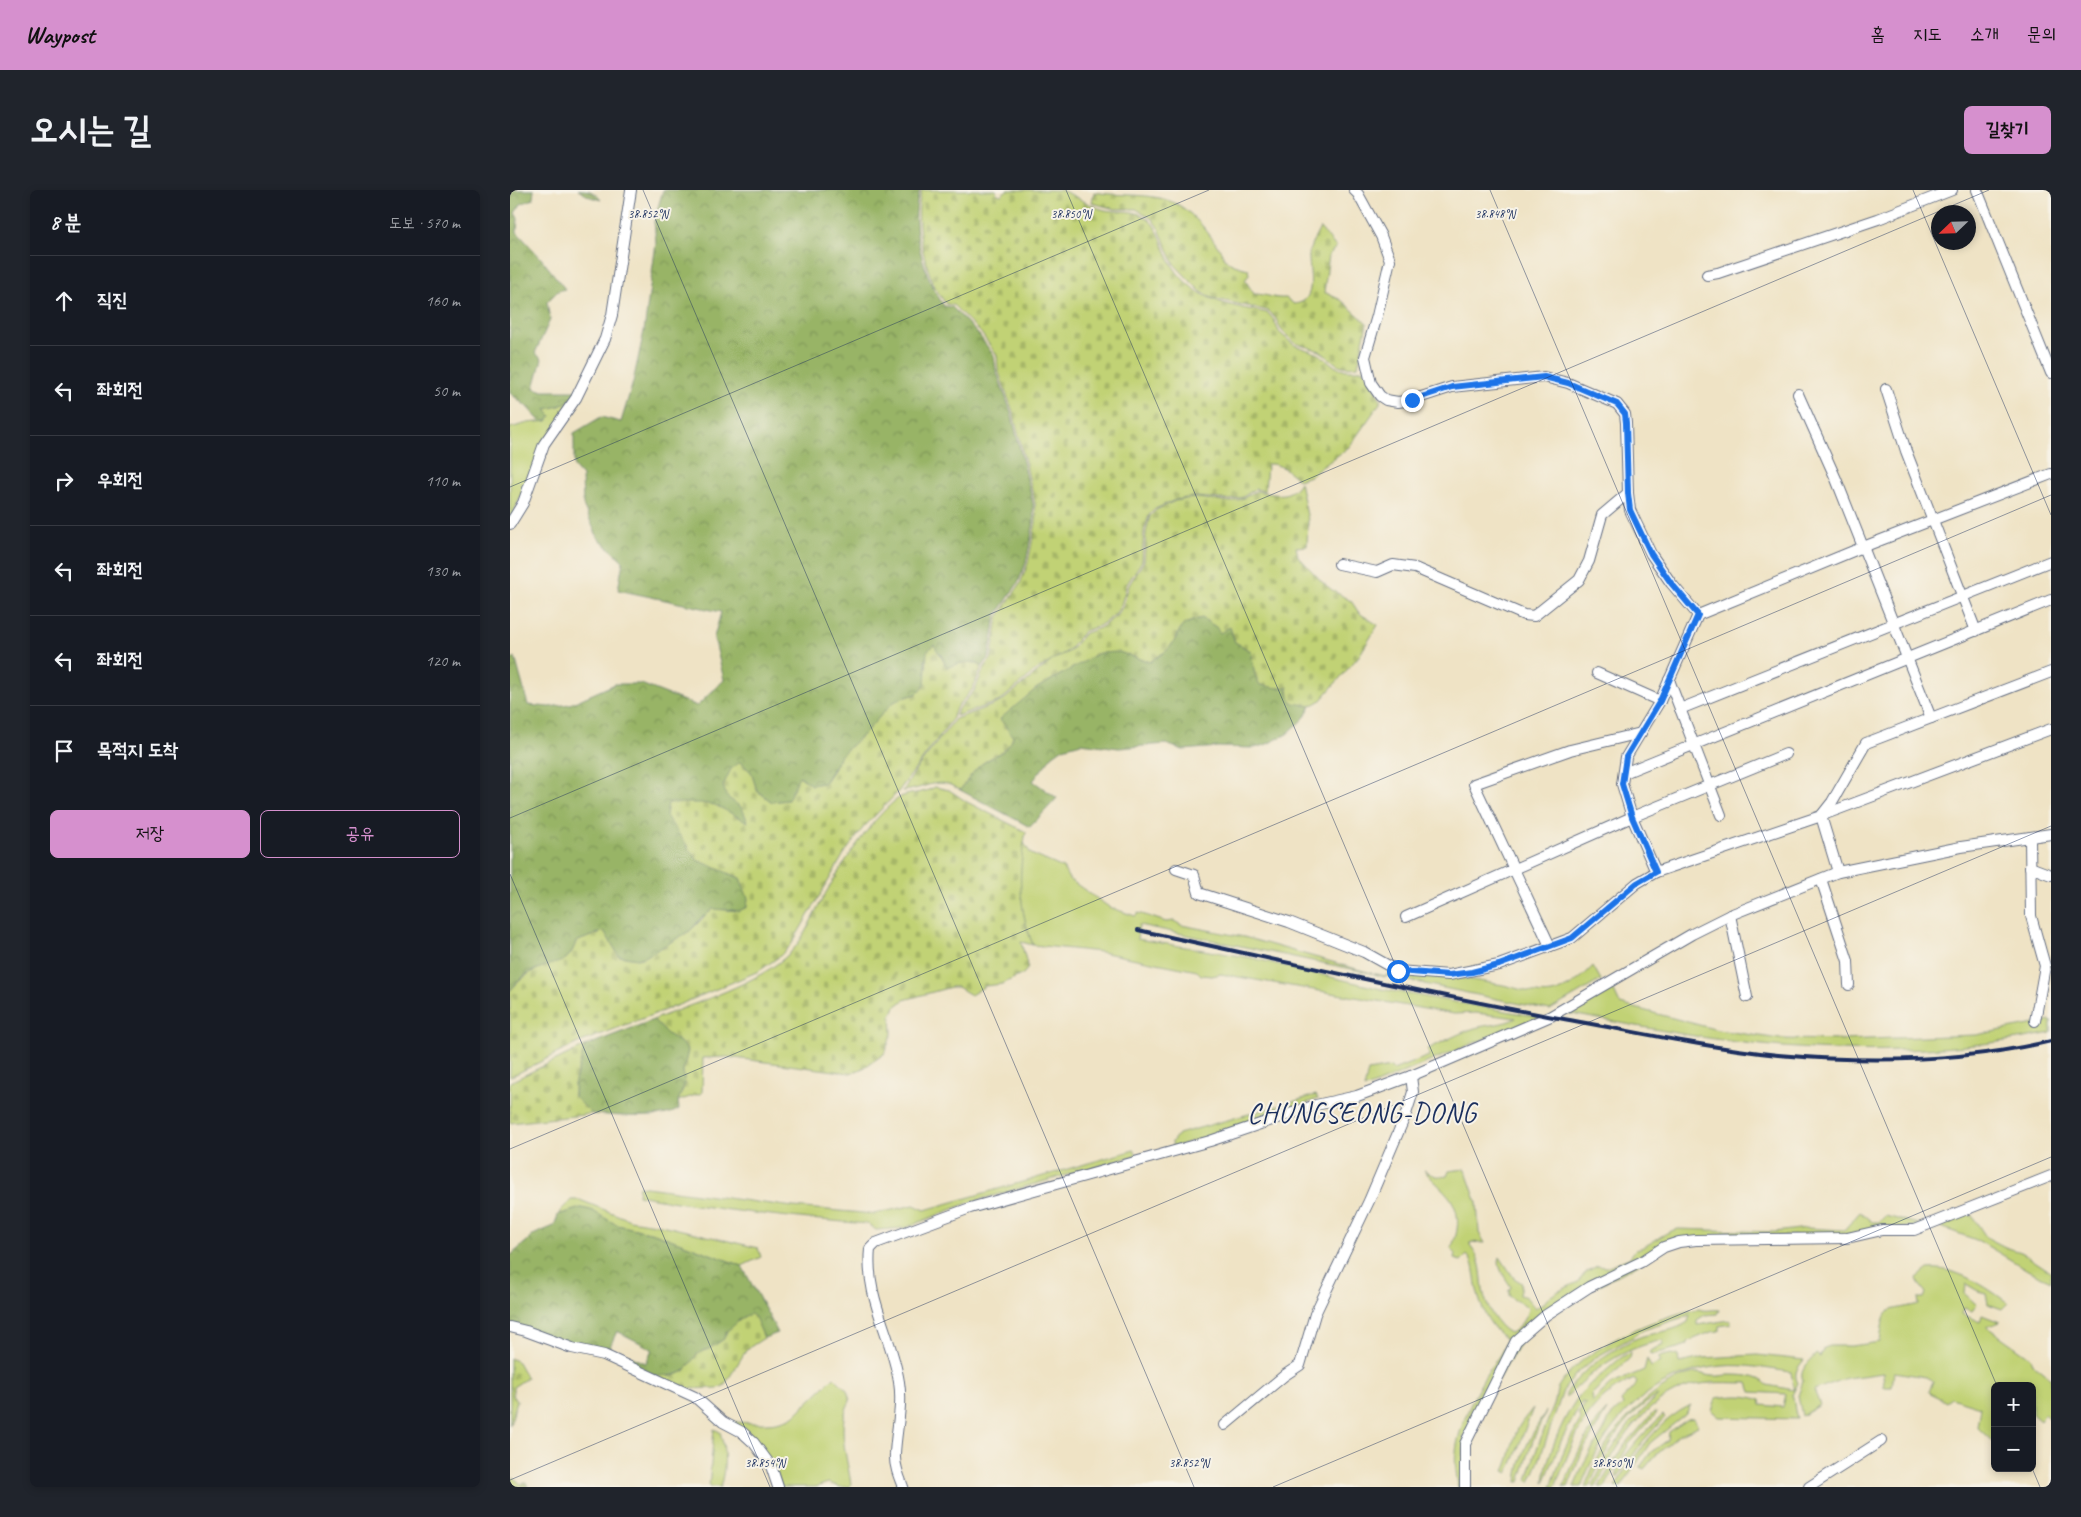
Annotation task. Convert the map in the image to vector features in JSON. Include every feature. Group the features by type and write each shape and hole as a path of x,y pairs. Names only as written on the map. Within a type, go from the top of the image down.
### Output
{"street":[{"path":"510,524 523,504 544,444 576,398 605,339 612,316 631,190"},
{"path":"1354,190 1381,236 1390,260 1365,357 1371,383 1380,396 1386,400 1398,402 1412,400 1452,387 1544,377 1568,383 1617,404 1625,414 1630,510 1651,554 1671,583 1698,615"},
{"path":"1707,275 1826,237 1952,190"},
{"path":"1978,190 2051,373"},
{"path":"1886,389 1906,451 1976,631"},
{"path":"1798,394 1836,479 1931,718"},
{"path":"1656,872 1632,817 1622,784 1626,757 1660,701 1698,615 1863,547 2051,474"},
{"path":"1339,564 1377,572 1394,564 1415,568 1524,615 1534,616 1579,580 1589,561 1602,515 1628,493"},
{"path":"1680,709 2051,561"},
{"path":"1624,773 2051,600"},
{"path":"1820,816 1832,802 1866,743 2051,672"},
{"path":"1597,673 1660,701"},
{"path":"1669,680 1721,815"},
{"path":"1176,869 1194,875 1199,893 1289,922 1364,952 1398,971 1449,975 1472,972 1499,965 1572,938 1637,883 1656,872 1820,816 2051,729"},
{"path":"1550,946 1474,784 1570,750 1641,733"},
{"path":"1406,917 1632,817 1786,754"},
{"path":"1820,816 1838,872"},
{"path":"903,1487 894,1455 901,1405 900,1382 892,1351 879,1318 868,1261 870,1249 876,1243 970,1208 1210,1141 1316,1104 1357,1096 1410,1076 1551,1016 1692,934 1730,915 1838,872 1961,847 2051,834"},
{"path":"2030,837 2031,916 2045,966 2035,1021"},
{"path":"2030,867 2051,875"},
{"path":"1821,879 1848,961 1849,985"},
{"path":"1730,915 1747,997"},
{"path":"1225,1425 1285,1375 1300,1365 1315,1314 1406,1114 1413,1092 1410,1076"},
{"path":"1465,1487 1464,1444 1516,1340 1546,1314 1589,1287 1641,1262 1664,1247 1679,1242 1696,1240 1846,1238 1882,1230 1914,1230 2051,1176"},
{"path":"510,1327 572,1348 604,1355 695,1396 723,1422 742,1432 754,1443 771,1466 778,1487"},
{"path":"1809,1487 1881,1441"}],"green space":[{"path":"510,190 534,190 533,199 521,204 515,213 518,218 517,232 565,289 558,291 547,302 550,320 535,353 542,359 534,388 543,391 578,391 564,403 546,409 551,416 547,421 541,422 510,393"},
{"path":"578,190 591,192 601,200 590,197"},
{"path":"663,190 920,190 917,201 916,226 924,263 933,288 944,306 952,307 979,335 994,356 996,370 1011,412 1033,503 1034,522 1026,563 1018,583 996,616 989,658 982,667 976,662 960,663 947,668 941,655 933,646 925,661 927,675 925,685 917,694 892,703 865,733 841,755 824,783 811,785 800,776 788,800 772,802 757,791 751,772 740,762 727,797 742,807 748,823 738,819 727,873 740,878 748,898 747,907 739,911 725,909 702,917 690,931 645,957 637,959 619,956 604,931 576,942 568,957 556,964 527,974 510,991 510,661 515,657 528,705 549,707 570,704 615,684 641,684 697,706 724,680 714,637 721,612 618,590 623,561 598,538 583,505 582,476 574,467 574,433 601,417 621,422 633,382 644,331 656,243 654,221"},
{"path":"922,190 996,190 997,194 1001,195 1007,190 1060,190 1105,210 1138,213 1148,219 1156,228 1169,259 1177,273 1187,284 1199,292 1224,303 1268,313 1274,320 1279,332 1294,345 1319,354 1336,367 1347,370 1364,370 1380,398 1380,403 1349,447 1310,476 1299,480 1281,467 1267,464 1265,491 1255,489 1243,497 1231,500 1186,498 1175,500 1155,509 1149,515 1144,531 1142,561 1127,584 1121,605 1115,615 1099,626 1084,631 1069,650 1034,672 1000,701 956,716 958,709 974,691 984,668 991,659 998,617 1020,584 1028,563 1036,522 1035,503 1013,412 998,370 997,356 981,333 953,305 946,304 931,277 923,252 919,226 919,201"},
{"path":"1094,192 1156,197 1175,203 1198,221 1230,263 1248,269 1249,275 1245,280 1254,294 1286,298 1294,304 1302,302 1307,298 1310,284 1309,254 1320,228 1336,247 1329,255 1324,292 1341,300 1367,323 1358,366 1347,367 1338,365 1320,351 1295,343 1281,330 1276,319 1269,311 1212,298 1200,291 1174,264 1159,229 1152,219 1136,209 1115,209 1092,203"},
{"path":"575,396 533,467 510,521 510,428 528,423 547,421 546,408 560,406"},
{"path":"1300,482 1308,520 1307,546 1296,547 1298,556 1323,583 1351,601 1359,613 1378,625 1359,656 1320,701 1311,706 1293,703 1289,697 1288,687 1278,688 1260,685 1255,675 1251,651 1235,642 1230,627 1220,633 1216,627 1202,618 1186,623 1180,629 1169,648 1150,662 1119,652 1099,653 1037,688 1000,719 1013,737 1007,747 977,768 960,790 938,783 903,791 917,768 955,719 1001,702 1054,659 1070,651 1085,633 1100,628 1116,616 1123,606 1129,585 1144,561 1146,532 1150,516 1156,510 1175,501 1186,499 1197,498 1231,502 1244,498 1256,491 1286,494 1296,488"},
{"path":"1202,618 1216,627 1230,627 1235,642 1251,651 1255,675 1278,688 1288,686 1289,697 1304,705 1311,706 1304,718 1287,734 1265,745 1254,748 1218,747 1183,750 1166,744 1119,748 1081,743 1063,748 1052,756 1033,781 1057,798 1030,827 960,790 978,766 1003,751 1013,737 999,719 1037,688 1099,653 1119,652 1150,662 1169,648 1180,629 1186,623"},
{"path":"934,645 947,667 970,662 982,667 972,690 956,708 953,718 898,792 863,828 844,854 791,945 780,956 759,971 681,1004 578,1043 510,1077 510,991 519,981 538,969 561,962 569,956 576,942 604,931 619,956 637,959 645,957 690,931 712,909 739,911 747,907 748,898 740,878 697,860 666,816 668,803 715,805 748,822 742,808 727,797 723,786 731,769 740,762 751,772 757,791 772,802 788,800 799,776 811,785 824,783 841,755 865,733 892,703 917,694 925,685 927,651"},
{"path":"935,787 949,790 967,802 1026,832 1023,847 1021,889 1024,917 1033,945 1021,942 1028,968 1023,974 1002,984 985,986 971,995 958,987 951,987 904,1000 895,1007 891,1015 892,1034 884,1054 862,1069 850,1073 727,1057 703,1058 702,1093 678,1101 685,1084 683,1071 688,1051 653,1020 745,983 778,963 791,952 800,940 836,875 876,820 900,797"},
{"path":"1024,843 1031,854 1063,868 1069,879 1109,907 1135,916 1139,913 1166,922 1174,921 1181,925 1244,937 1370,973 1139,925 1137,939 1252,958 1381,989 1540,1017 1364,1089 1368,1071 1391,1067 1393,1070 1429,1056 1428,1049 1463,1032 1516,1018 1476,1013 1454,1014 1221,974 1212,976 1201,975 1197,971 1101,952 1033,945 1022,907 1020,869"},
{"path":"1593,966 1601,980 1550,1010 1386,976 1392,969 1503,985 1533,993 1546,994 1569,986 1580,979"},
{"path":"1612,987 1620,1004 1718,1030 1780,1039 1842,1040 1976,1035 2051,1021 2051,1033 1985,1044 1951,1047 1884,1050 1816,1049 1728,1041 1566,1013"},
{"path":"653,1020 688,1051 683,1071 685,1084 678,1101 679,1109 672,1113 650,1116 592,1114 574,1096 574,1084 585,1046"},
{"path":"585,1046 574,1084 574,1096 592,1114 510,1123 510,1082"},
{"path":"1316,1095 1318,1099 1173,1147 1172,1142 1178,1134"},
{"path":"1134,1150 1137,1155 968,1203 905,1228 876,1230 868,1224 753,1213 638,1195 639,1186 793,1207 874,1214 914,1205 925,1210"},
{"path":"1465,1169 1477,1203 1479,1233 1485,1243 1471,1242 1470,1245 1479,1261 1483,1290 1489,1309 1500,1326 1510,1333 1522,1323 1528,1308 1509,1296 1511,1287 1500,1269 1500,1257 1514,1278 1522,1283 1520,1295 1526,1297 1535,1308 1557,1292 1578,1282 1586,1272 1597,1266 1606,1267 1629,1258 1636,1249 1645,1246 1666,1233 1678,1229 1774,1232 1807,1228 1844,1230 1860,1212 1872,1222 1879,1222 1885,1216 1923,1225 1846,1234 1685,1239 1533,1321 1464,1436 1463,1487 1458,1487 1455,1456 1460,1432 1473,1399 1489,1370 1502,1352 1506,1339 1493,1327 1484,1312 1478,1295 1473,1266 1469,1258 1467,1255 1461,1261 1454,1259 1455,1253 1451,1248 1456,1234 1457,1213 1451,1199 1424,1170 1432,1175 1441,1177 1447,1176 1449,1171"},
{"path":"571,1200 580,1200 630,1220 661,1225 758,1248 761,1257 742,1266 654,1233 617,1225 590,1210 581,1208 558,1215"},
{"path":"581,1208 591,1210 617,1225 654,1233 742,1266 778,1333 764,1338 755,1318 702,1352 686,1370 673,1375 659,1377 629,1364 632,1357 646,1363 652,1349 617,1331 607,1353 569,1344 510,1324 510,1256 535,1234 554,1226 558,1215"},
{"path":"1967,1211 1986,1237 2005,1247 2021,1252 2051,1272 2051,1281 2031,1272 1979,1241 1938,1226"},
{"path":"1928,1269 1938,1269 1960,1274 1981,1284 2008,1303 2002,1309 1988,1304 1986,1293 1966,1284 1965,1294 1977,1305 1972,1311 1964,1308 1962,1314 1980,1322 1982,1315 2000,1322 1987,1327 2031,1358 2034,1365 2051,1379 2051,1420 2045,1414 2040,1421 2036,1418 2036,1382 1991,1382 1991,1440 1977,1427 1980,1407 1951,1398 1946,1402 1929,1392 1933,1381 1926,1377 1894,1372 1892,1387 1884,1387 1883,1373 1847,1378 1814,1390 1820,1405 1802,1416 1798,1396 1803,1381 1802,1373 1808,1363 1816,1354 1820,1357 1824,1348 1830,1346 1852,1346 1880,1342 1883,1321 1888,1312 1919,1304 1918,1298 1924,1298 1926,1293 1917,1278"},
{"path":"1699,1309 1719,1310 1717,1314 1705,1315 1697,1320 1697,1325 1730,1320 1731,1324 1719,1326 1719,1331 1711,1332 1689,1341 1687,1345 1651,1355 1649,1352 1663,1344 1663,1340 1621,1354 1598,1369 1566,1398 1566,1394 1572,1385 1600,1359 1633,1340 1683,1325 1688,1322 1690,1315 1640,1331 1633,1337 1598,1356 1576,1374 1563,1391 1539,1461 1530,1482 1527,1480 1554,1405 1558,1387 1569,1373 1584,1359 1621,1336 1662,1319"},
{"path":"751,1314 755,1317 764,1338 747,1349 724,1386 718,1388 687,1389 654,1376 676,1375 685,1371 697,1354 724,1339 727,1331 745,1316"},
{"path":"1630,1353 1629,1359 1591,1395 1592,1402 1611,1384 1644,1370 1647,1359 1651,1367 1660,1362 1659,1357 1671,1354 1678,1355 1679,1363 1703,1358 1757,1355 1804,1360 1796,1371 1798,1383 1792,1395 1797,1419 1719,1417 1712,1411 1716,1398 1744,1396 1760,1400 1761,1405 1783,1407 1786,1394 1751,1392 1748,1383 1712,1383 1691,1386 1674,1392 1659,1402 1633,1426 1622,1440 1596,1487 1592,1487 1608,1455 1631,1422 1658,1396 1635,1412 1625,1423 1608,1448 1589,1487 1585,1487 1598,1458 1616,1431 1637,1408 1662,1388 1679,1378 1697,1373 1714,1376 1754,1377 1767,1385 1794,1390 1791,1372 1740,1366 1723,1366 1697,1370 1674,1378 1634,1404 1617,1422 1603,1442 1591,1463 1581,1487 1574,1487 1586,1459 1610,1417 1623,1405 1621,1401 1637,1383 1634,1379 1617,1388 1592,1410 1575,1438 1555,1487 1551,1487 1565,1448 1581,1419 1578,1414 1586,1403 1582,1402 1562,1439 1544,1483 1548,1460 1558,1433 1578,1397 1618,1360"},
{"path":"510,1358 518,1362 527,1378 513,1387 513,1395 517,1401 510,1425"},
{"path":"834,1377 847,1390 850,1401 846,1410 843,1431 851,1484 849,1487 840,1487 828,1483 816,1487 781,1487 776,1471 730,1422 771,1423 794,1416"},
{"path":"1691,1405 1685,1415 1650,1443 1621,1487 1615,1487 1636,1455 1657,1430 1672,1416"},
{"path":"1533,1408 1508,1473 1504,1471 1516,1432"},
{"path":"1607,1410 1582,1452 1568,1487 1563,1487 1576,1456 1599,1419"},
{"path":"1546,1411 1533,1440 1520,1482 1517,1482 1523,1454"},
{"path":"1654,1412 1657,1413 1629,1444 1605,1487 1599,1487 1622,1448"},
{"path":"1663,1415 1665,1417 1643,1441 1617,1478 1617,1471 1627,1454"},
{"path":"1693,1418 1698,1426 1679,1435 1655,1456 1644,1469 1640,1467 1651,1452 1668,1440 1669,1432 1688,1419"},
{"path":"714,1429 720,1432 724,1453 724,1466 720,1487 709,1487"},
{"path":"513,1477 521,1484 526,1482 528,1487 510,1487 510,1480"}],"railway":[{"path":"1138,930 1501,1007 1750,1052 1812,1058 1915,1059 1984,1053 2051,1041"}],"district":[{"name":"CHUNGSEONG-DONG","path":"1362,1112"}],"route":[{"path":"1398,971 1449,975 1472,972 1499,965 1572,938 1637,883 1656,872 1632,817 1622,784 1626,757 1660,701 1698,615 1671,583 1651,554 1630,510 1625,414 1617,404 1568,383 1544,377 1452,387 1412,400"}]}
